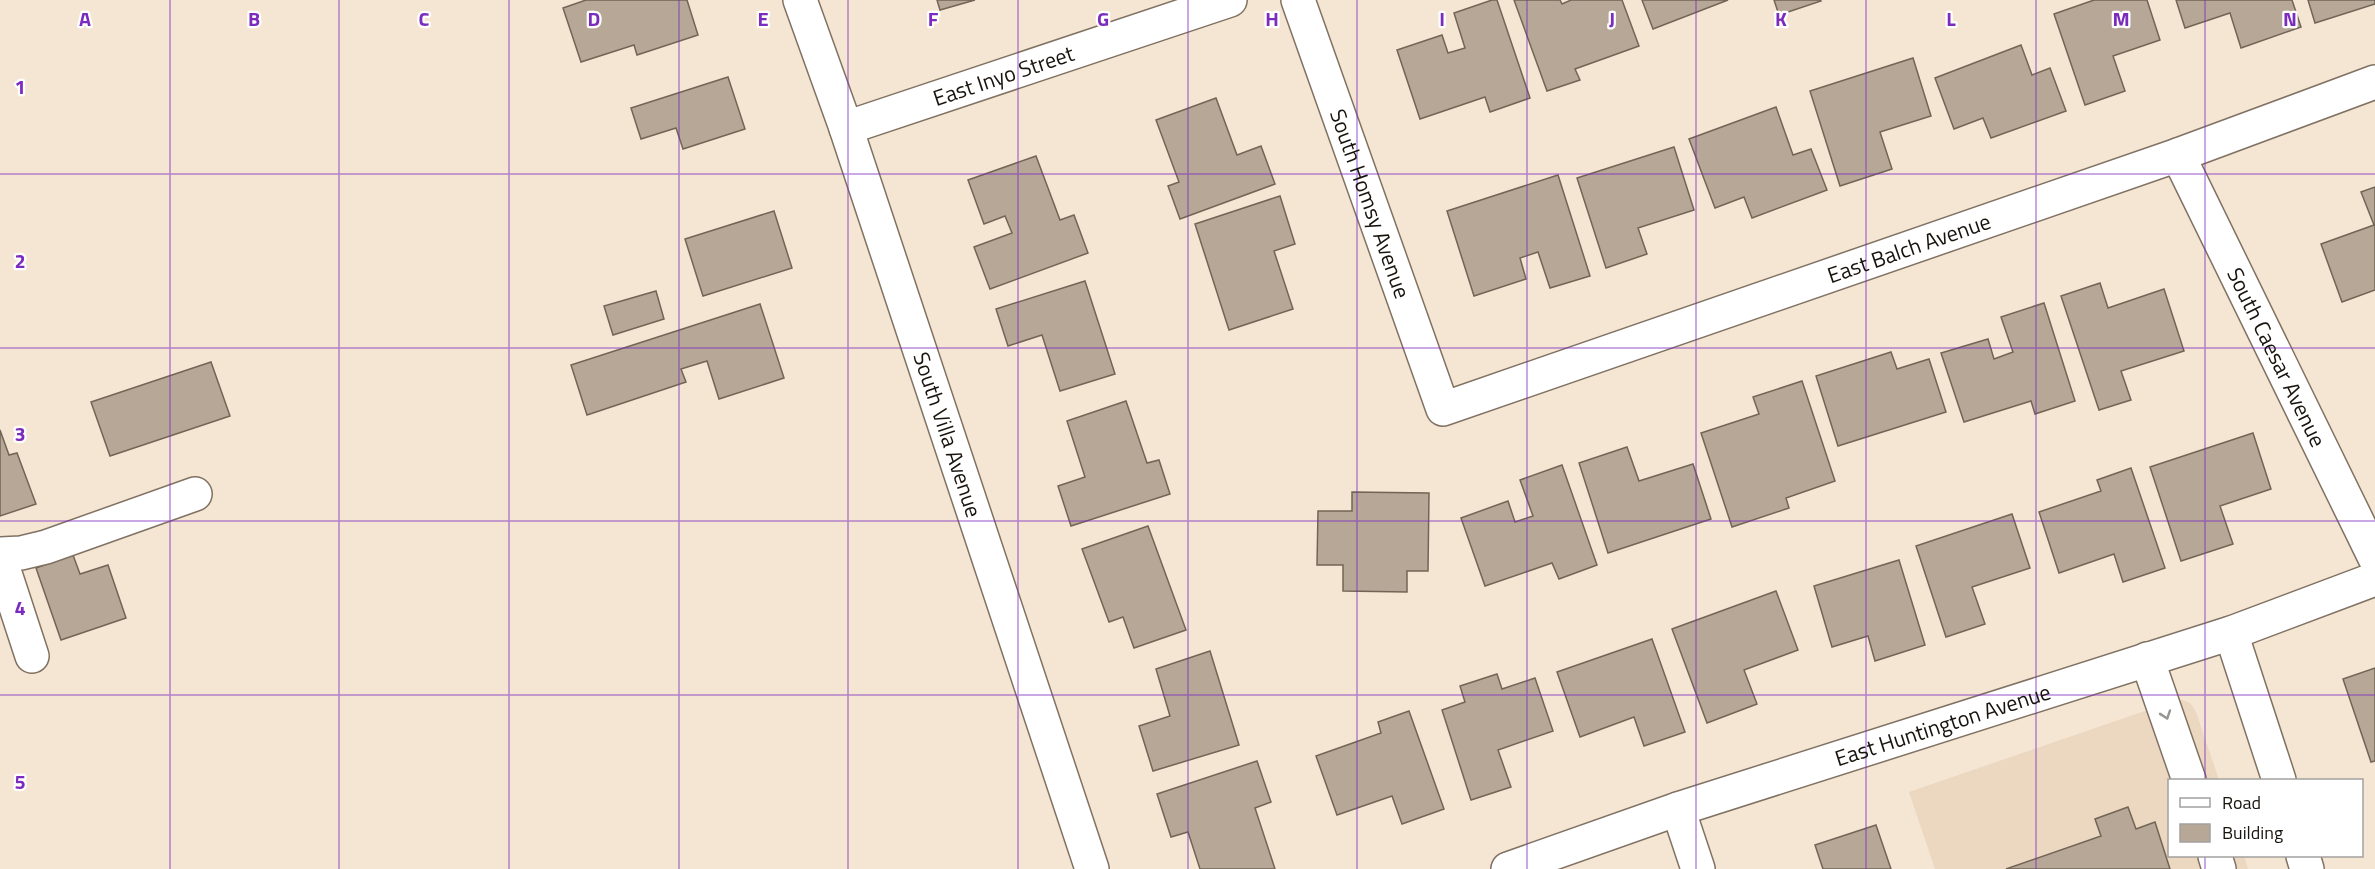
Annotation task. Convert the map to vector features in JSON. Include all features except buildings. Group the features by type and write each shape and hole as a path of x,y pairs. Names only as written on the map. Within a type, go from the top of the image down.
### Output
{"street":[{"name":"South Villa Avenue","path":"800,0 846,128 1092,869"},
{"name":"East Inyo Street","path":"846,128 1230,0"},
{"name":"South Homsy Avenue","path":"1298,0 1443,409"},
{"name":"East Balch Avenue","path":"1443,409 2178,155 2375,82"},
{"name":"South Caesar Avenue","path":"2178,155 2375,558"},
{"path":"32,656 0,556 46,547 195,494"},
{"name":"East Huntington Avenue","path":"1508,869 1678,809 2231,633 2375,579"},
{"path":"2231,633 2278,779"},
{"path":"2147,659 2189,779"},
{"path":"1678,809 1698,869"}],"shaded area":[{"path":"2182,700 2190,703 2196,712 2219,779 2168,779 2168,857 2244,857 2248,869 1935,869 1909,792"}]}
